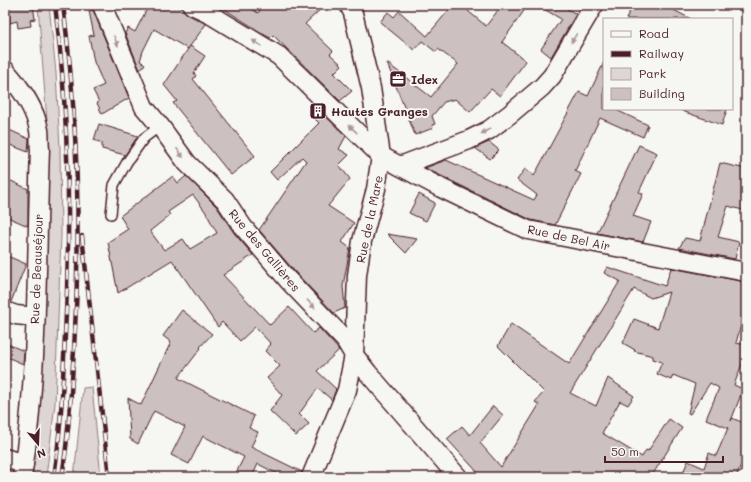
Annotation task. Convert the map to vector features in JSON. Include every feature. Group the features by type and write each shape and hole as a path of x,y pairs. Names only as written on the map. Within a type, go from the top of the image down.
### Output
{"street":[{"name":"Rue des Gallières","path":"102,5 144,107 187,163 225,200 242,227 288,280 345,340 354,355 396,406 458,477"},
{"name":"Rue de Bel Air","path":"192,5 203,10 279,56 381,156 441,188 528,230 746,272"},
{"name":"Rue de la Mare","path":"311,477 347,390 354,355 358,268 362,241 376,189 381,156 371,88 353,13 349,5"},
{"path":"400,166 470,140 489,130 510,114 542,87 552,76 594,5"},
{"name":"Rue de Beauséjour","path":"5,70 16,82 27,99 34,114 39,129 40,149 35,317 28,432 23,470"},
{"path":"5,311 16,315 35,317"},
{"path":"5,458 23,470"}],"lane":[{"path":"111,214 114,185 127,162 144,138 160,126"}],"green space":[{"path":"38,5 49,5 56,73 60,148 61,235 55,404 46,477 29,477 48,134"},
{"path":"92,387 101,477 74,477 83,388"}],"building":[{"path":"8,5 33,5 35,19 30,20 31,26 18,28 17,21 10,23"},
{"path":"149,5 176,5 182,8 187,14 206,24 188,49 154,29 143,51 140,61 145,64 140,70 125,33 128,28 135,32"},
{"path":"218,5 246,5 258,13 263,5 325,5 305,24 333,51 330,54 342,65 334,73 352,91 340,101 273,35 270,38"},
{"path":"453,5 473,5 468,11 486,26 502,5 528,5 502,42 526,61 500,96 491,89 470,112 455,99 444,102 432,116 435,124 432,125 433,128 415,135 387,63 431,97 458,64 438,49 436,52 422,41 414,50 380,22 388,12 394,17 399,11 427,36"},
{"path":"537,5 561,5 576,14 551,57 541,49 561,19"},
{"path":"633,5 664,5 689,18 626,18"},
{"path":"93,10 129,98 102,114 97,103 99,102 93,90 104,85 94,62 89,36 94,35 89,11"},
{"path":"190,46 205,56 194,73 196,76 193,79 255,156 231,175 173,103 177,101 164,85"},
{"path":"603,64 603,110 616,110 648,125 643,137 600,118 575,171 581,174 555,225 531,220 425,168 446,160 534,200 537,195 517,180 525,169 534,176 579,92 588,96"},
{"path":"317,108 346,136 339,149 349,155 339,165 350,179 328,206 354,223 342,242 350,248 343,286 345,308 334,313 296,273 259,230 306,161 302,157 277,180 270,172 319,123 311,115"},
{"path":"682,110 727,110 722,125"},
{"path":"99,124 138,136 125,155 102,149 102,143 94,140"},
{"path":"5,128 29,139 28,152 5,143"},
{"path":"489,142 499,150 490,159 475,148"},
{"path":"639,145 657,153 639,192 643,194 633,216 651,222 643,242 597,233"},
{"path":"720,163 746,169 746,211 728,206 718,237 739,242 735,259 679,248 685,238 700,241"},
{"path":"173,176 178,183 186,176 217,207 234,233 253,255 223,275 270,325 289,307 313,333 319,328 339,350 317,371 336,389 332,400 318,388 299,414 309,424 296,436 270,411 282,395 267,378 280,366 265,351 271,344 255,327 240,341 222,322 218,327 172,260 118,293 108,242 128,229 120,216","holes":["193,195 205,211 217,233 190,249 183,239 164,250 150,231 170,215 168,212"]},
{"path":"5,178 28,189 28,226 5,216"},
{"path":"419,194 435,203 426,221 409,213"},
{"path":"387,234 417,239 406,253"},
{"path":"5,255 26,264 11,302 5,301"},
{"path":"607,267 665,286 671,268 746,282 746,318 743,317 736,343 746,345 746,353 734,385 743,389 732,418 746,424 746,452 736,477 681,477 688,461 704,468 709,453 716,456 728,428 706,419 719,388 710,383 690,414 688,413 695,384 673,375 671,380 657,374 662,362 653,359 653,356 634,351 635,350 623,343 634,319 658,328 669,292 651,298 634,289 570,393 596,406 608,378 634,396 628,405 620,401 602,433 642,457 646,450 648,451 669,419 682,428 651,477 482,477 447,439 462,426 470,435 493,406 503,415 480,443 501,467 539,405 535,402 544,392 498,346 511,324 569,364 620,281 604,273"},
{"path":"182,310 212,334 200,347 201,348 178,378 254,416 249,428 258,432 251,447 302,472 301,477 284,477 258,464 252,477 234,477 244,457 203,436 189,464 171,455 185,427 154,411 138,444 130,439 128,398 141,405 171,342 163,336"},
{"path":"5,343 24,351 23,364 5,356"}],"railway":[{"path":"54,477 62,388 68,252 68,170 66,129 60,46 55,5"},
{"path":"62,477 68,429 74,350 78,220 75,134 63,5"},
{"path":"82,236 109,477"}],"place":[{"name":"Idex","path":"398,79"},
{"name":"Hautes Granges","path":"318,111"}]}
